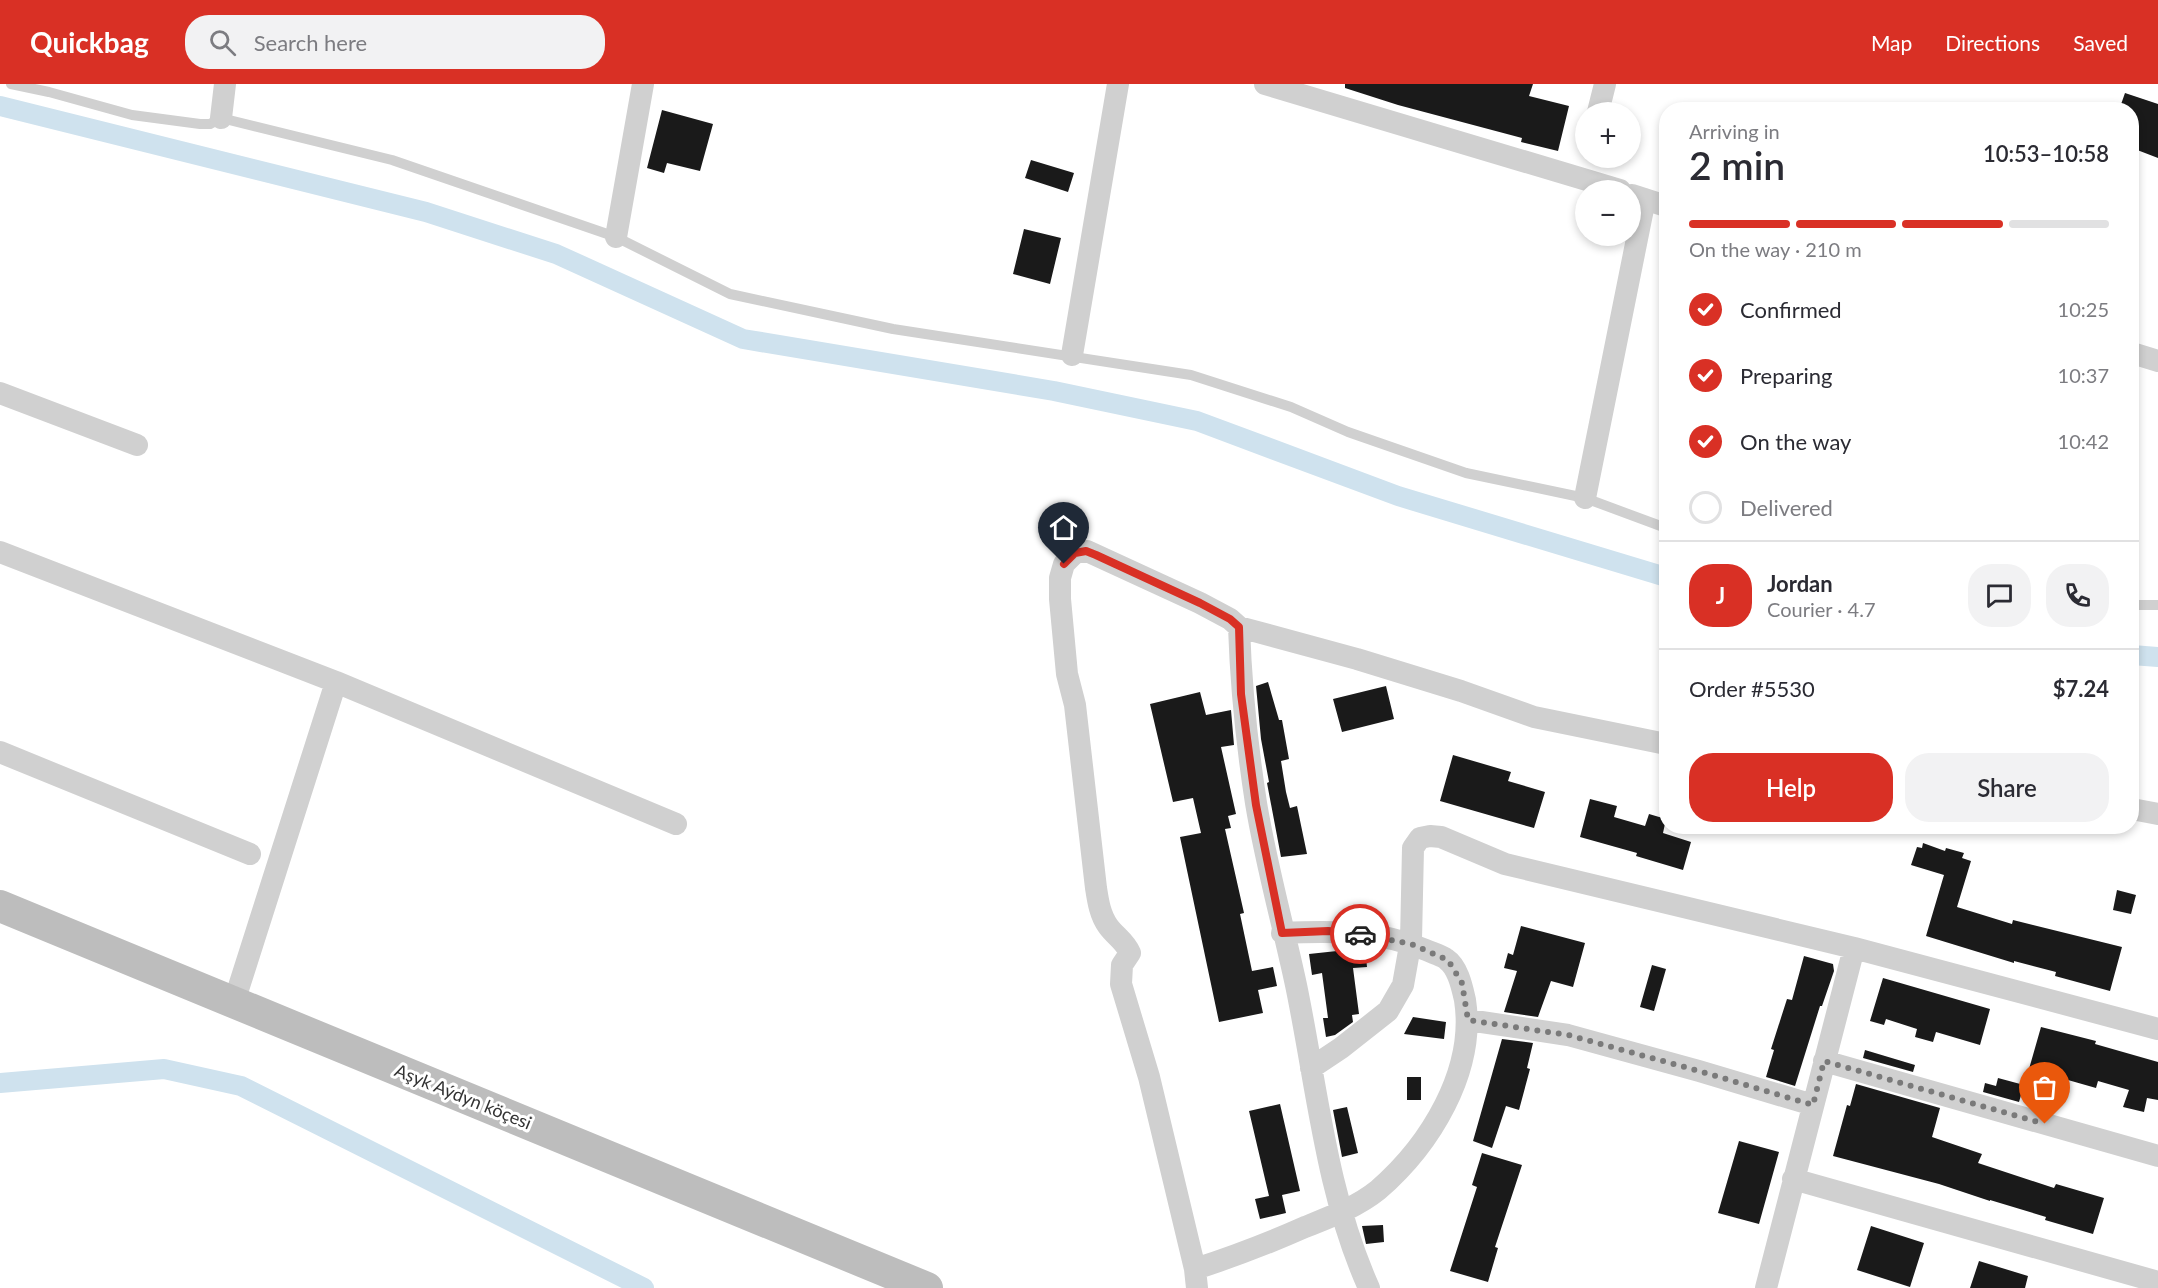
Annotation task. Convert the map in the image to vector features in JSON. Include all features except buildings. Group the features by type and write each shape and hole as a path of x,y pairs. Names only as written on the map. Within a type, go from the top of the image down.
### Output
{"main road":[{"name":"Aşyk Aýdyn köçesi","path":"0,906 927,1288"}],"street":[{"path":"221,118 225,84"},
{"path":"616,237 643,84"},
{"path":"1072,355 1118,84"},
{"path":"1265,84 1575,166"},
{"path":"1600,102 1605,84"},
{"path":"1584,168 1604,180"},
{"path":"1585,498 1647,200"},
{"path":"2139,355 2158,361"},
{"path":"0,393 137,445"},
{"path":"1282,933 1328,931 1372,934 1411,944 1448,960 1462,983 1468,1020 1457,1080 1437,1120 1406,1163 1376,1191 1342,1212 1248,1251 1196,1279 1149,1077 1121,984 1122,965 1130,953 1128,947 1108,926 1100,910 1096,888 1075,705 1067,674 1060,589 1064,564 1075,553 1086,551 1096,555 1200,603 1230,619 1239,627 1358,658 1534,717 1659,743"},
{"path":"0,552 336,682 676,824"},
{"path":"1239,627 1241,694 1256,805 1282,933 1295,984 1328,1154 1342,1212 1369,1288"},
{"path":"234,1002 336,682"},
{"path":"0,752 250,854"},
{"path":"2139,810 2158,814"},
{"path":"1311,1068 1388,1011 1403,985 1411,944 1413,848 1420,838 1430,836 1441,837 1505,864 1854,948 2158,1029"},
{"path":"1766,1288 1854,948"},
{"path":"1468,1020 1568,1035 1813,1105"},
{"path":"1824,1061 2158,1156"},
{"path":"1793,1179 2158,1282"}],"lane":[{"path":"11,84 132,115 200,124 210,124 221,118 392,160 616,237 730,294 893,328 1191,375 1291,407 1348,432 1466,473 1585,498 1659,525"},
{"path":"2139,605 2158,605"}],"waterway":[{"path":"0,106 426,212 556,254 743,339 1054,391 1197,421 1398,496 1659,575"},
{"path":"2139,656 2158,657"},
{"path":"0,1083 164,1069 241,1086 644,1288"}],"way so far":[{"path":"1360,934 1372,934 1411,944 1448,960 1462,983 1468,1020 1568,1035 1813,1105 1824,1061 2045,1124"}],"route":[{"path":"1064,564 1075,553 1086,551 1200,603 1230,619 1239,627 1241,694 1256,805 1282,933 1328,931 1360,934"}]}
